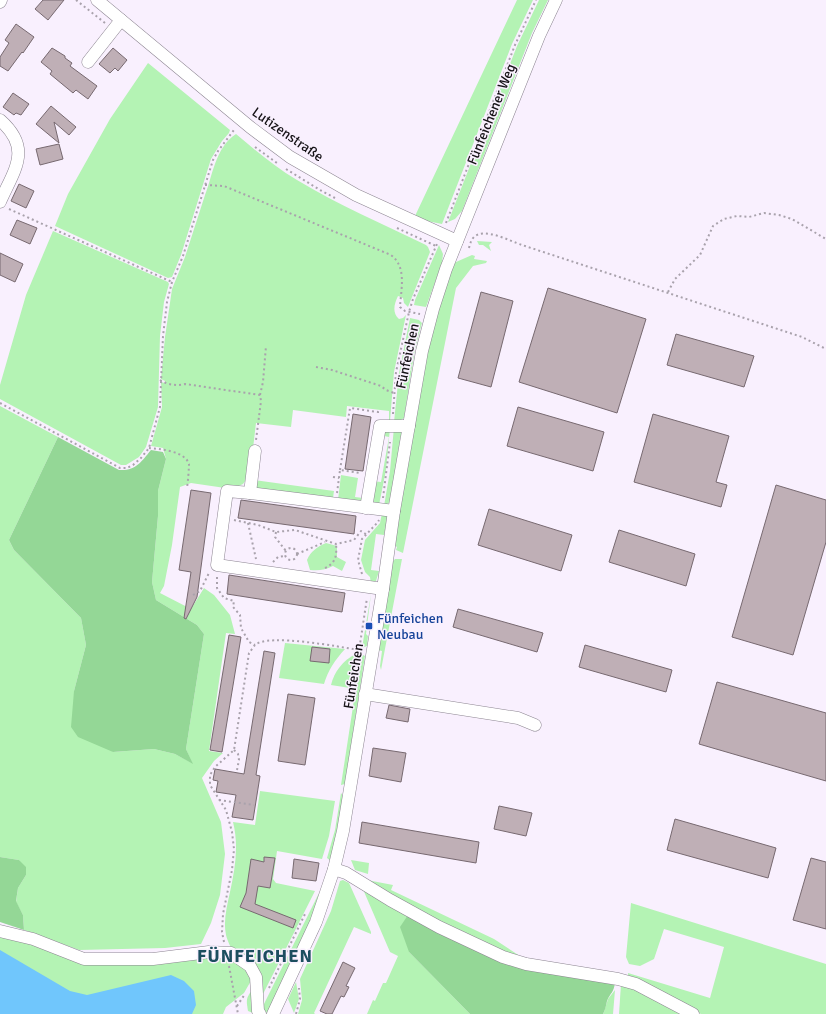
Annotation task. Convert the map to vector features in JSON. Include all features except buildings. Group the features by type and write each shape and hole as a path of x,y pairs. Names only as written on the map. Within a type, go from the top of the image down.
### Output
{"street":[{"name":"Lutizenstraße","path":"97,0 250,127 290,157 356,195 457,241"},
{"name":"Fünfeichener Weg","path":"457,241 539,36 556,0"},
{"path":"88,62 121,20"},
{"path":"0,120 14,135 19,150 16,166 2,204"},
{"name":"Fünfeichen","path":"273,1014 316,922 334,869 343,831 394,511 422,351 432,309 457,241"},
{"path":"366,508 380,426 409,426"},
{"path":"250,493 255,451"},
{"path":"382,589 217,565 227,491 394,511"},
{"path":"365,694 518,718 535,725"},
{"path":"334,869 346,873 390,900 439,927 503,957 526,964 618,979 636,984 693,1014"},
{"path":"0,931 33,939 84,959 153,959 210,952 231,953 250,966 256,977 258,1012 260,1014"}],"path":[{"path":"0,403 120,468 127,468 141,458 149,448 160,407 163,336 167,302 172,282 183,256 205,185 218,151 234,130"},
{"path":"205,185 224,186 390,255 396,259 400,265 402,277 400,307 409,312"},
{"path":"2,204 172,282"},
{"path":"668,292 675,279 700,255 713,226 724,219 737,216 749,217 764,213 779,215 792,219 826,239"},
{"path":"469,248 472,238 475,235 483,233 491,234 802,337 826,349"},
{"path":"255,451 262,401 260,395 266,346"},
{"path":"316,367 332,370 381,386 394,393"},
{"path":"160,380 173,385 185,384 260,395"},
{"path":"335,504 350,408 378,412 377,423 380,426"},
{"path":"149,448 165,450 185,458 189,463 187,479 188,487"},
{"path":"340,470 371,475"},
{"path":"332,477 339,478"},
{"path":"223,518 258,525 276,532 296,530 336,544 354,540 361,531 367,535"},
{"path":"248,523 258,571"},
{"path":"276,532 275,537 286,551 285,556 289,560 295,559 297,554 326,541"},
{"path":"325,568 331,565 335,557 336,544"},
{"path":"286,551 293,549 297,554"},
{"path":"193,595 200,591 208,574 217,565"},
{"path":"217,565 217,588 224,598 234,601 233,608 240,615 241,628 249,642 255,644 267,640 296,641 359,650 355,682"},
{"path":"238,1014 228,960 231,953 226,948 222,932 223,914 232,870 234,849 232,832 226,810 210,785 210,775 215,767 234,750 249,653 255,644"},
{"path":"234,750 238,754 239,760 237,770"},
{"path":"219,800 254,805"},
{"path":"268,990 306,913"}],"green space":[{"path":"517,0 533,0 512,44 442,224 427,221 415,216"},
{"path":"539,0 548,0 532,33 462,211 455,219 448,222 517,46"},
{"path":"148,63 230,130 211,159 181,255 172,277 168,278 55,226 68,194 110,119"},
{"path":"236,134 273,164 297,180 344,206 426,245 430,252 408,307 404,303 403,298 398,296 395,302 395,314 397,317 399,319 406,315 394,372 390,421 389,411 347,406 346,417 293,410 291,427 256,423 250,474 243,484 232,489 191,483 180,487 172,545 164,586 160,593 191,609 204,588 214,595 230,615 235,634 226,633 209,751 223,753 214,761 202,778 221,822 225,854 220,895 211,923 201,944 165,948 79,950 24,930 23,915 16,902 18,888 26,875 19,860 0,857 0,406 58,437 9,540 14,550 81,618 86,645 74,691 113,752 154,749 175,754 192,763 186,749 204,634 197,625 156,600 152,582 158,516 158,491 166,459 163,448 151,446 162,407 161,382 165,383 165,381 161,379 172,289 185,257 219,154 223,147"},
{"path":"53,231 168,282 169,284 164,302 160,336 158,407 146,447 139,457 126,465 121,465 0,399 0,385 26,295"},
{"path":"477,241 492,242 489,245 491,251 483,245 479,245"},
{"path":"439,245 443,254 442,263 426,307 414,305 415,300"},
{"path":"472,255 475,256 474,259 487,261 486,263 473,266 456,288 403,553 396,550 397,547 394,545 427,352 438,310 453,265 456,262"},
{"path":"410,318 419,320 422,323 415,349 404,418 398,422 394,422 399,373"},
{"path":"394,427 402,430 390,502 384,506 390,471"},
{"path":"390,428 386,470 379,505 373,503 372,481 381,482 389,437 384,436 386,430"},
{"path":"58,437 119,470 130,469 138,465 151,450 163,452 166,459 158,491 158,516 152,582 156,600 197,625 204,634 186,749 193,764 175,754 154,749 113,752 78,737 71,727 74,691 86,645 81,618 14,550 9,540"},
{"path":"341,475 358,478 355,497 363,498 361,503 338,500"},
{"path":"254,480 334,491 333,498 257,488 254,484"},
{"path":"382,513 388,516 384,535 376,534 371,570 379,571 376,581 371,584 370,577 365,572 361,560 365,540 380,523"},
{"path":"326,543 337,546 337,557 346,562 342,571 333,566 322,570 310,570 307,560 310,554"},
{"path":"395,559 402,559 381,670 380,666 382,651 378,650 391,564"},
{"path":"371,594 366,634 368,636 367,646 362,648"},
{"path":"285,643 345,649 332,665 324,684 279,678"},
{"path":"356,654 350,688 331,685 334,676 340,667"},
{"path":"361,654 365,656 345,784 341,785"},
{"path":"260,791 335,801 329,836 322,859 277,851 273,879 276,883 315,891 262,996 228,942 225,924 236,857 236,840 233,822 255,825"},
{"path":"341,793 343,796 338,830 331,861 327,858 335,830"},
{"path":"0,857 19,860 26,867 26,875 18,888 16,901 23,915 24,930 0,922"},
{"path":"351,860 369,863 368,874 355,870"},
{"path":"343,880 349,883 371,934 354,927 314,1013 315,1014 298,1014 302,1000 300,979 331,911 340,881"},
{"path":"367,880 393,885 391,890 494,939 526,960 514,957 418,911"},
{"path":"362,887 408,915 409,952 470,1014 367,1014 383,983 386,983 398,956 390,952"},
{"path":"319,893 312,918 270,1011 266,1013 261,1010"},
{"path":"631,903 826,964 826,1014 701,1014 628,977 628,973 710,998 724,947 664,929 654,959 640,966 629,964 626,957"},
{"path":"408,915 499,961 615,982 603,1014 470,1014 409,952 400,927"},
{"path":"0,934 84,963 209,955 232,957 240,962 252,979 244,993 226,1007 223,1014 183,1014 121,1010 0,967"},
{"path":"296,982 299,999 294,1013 288,999"},
{"path":"624,983 686,1014 619,1014 621,984"},
{"path":"253,989 253,1013 248,1011 247,1001"},
{"path":"615,990 613,1014 603,1014 608,999"}],"water":[{"path":"0,950 70,991 87,995 171,975 184,981 194,991 196,1005 192,1014 0,1014"}],"place":[{"name":"Fünfeichen Neubau","path":"369,626"}],"district":[{"name":"FÜNFEICHEN","path":"255,956"}]}
